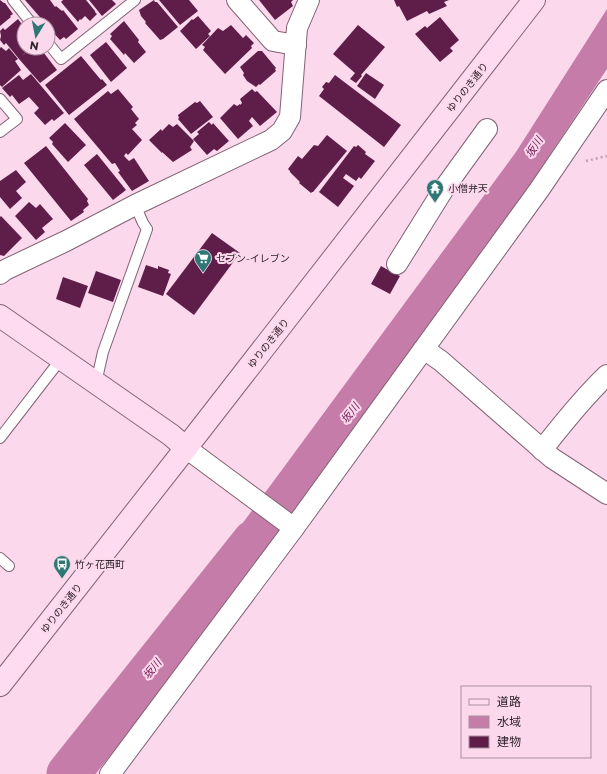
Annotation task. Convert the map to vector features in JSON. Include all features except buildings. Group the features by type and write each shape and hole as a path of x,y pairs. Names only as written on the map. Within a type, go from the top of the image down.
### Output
{"street":[{"path":"237,0 273,41 296,45"},
{"path":"0,274 5,270 66,241 135,205 271,140 282,131 290,117 297,28 309,0"},
{"name":"ゆりのき通り","path":"0,685 534,0"},
{"path":"110,774 291,526 424,349 539,190 607,90"},
{"path":"397,264 445,187 487,129"},
{"path":"0,316 171,435 186,448 291,526"},
{"path":"424,349 441,361 552,458 607,494"},
{"path":"542,450 568,416 592,389 607,375"}],"lane":[{"path":"13,0 26,16"},
{"path":"56,53 61,59 135,0"},
{"path":"0,99 17,119 0,132"},
{"path":"96,383 103,352 147,229 135,205"},
{"path":"0,438 61,359"},
{"path":"0,558 9,566"}],"water":[{"path":"607,9 607,69 471,273 233,600 203,577 516,152"}],"waterway":[{"name":"坂川","path":"68,774 254,541"}],"place":[{"name":"小僧弁天","path":"435,203"},
{"name":"セブン-イレブン","path":"203,273"},
{"name":"竹ヶ花西町","path":"62,579"}]}
